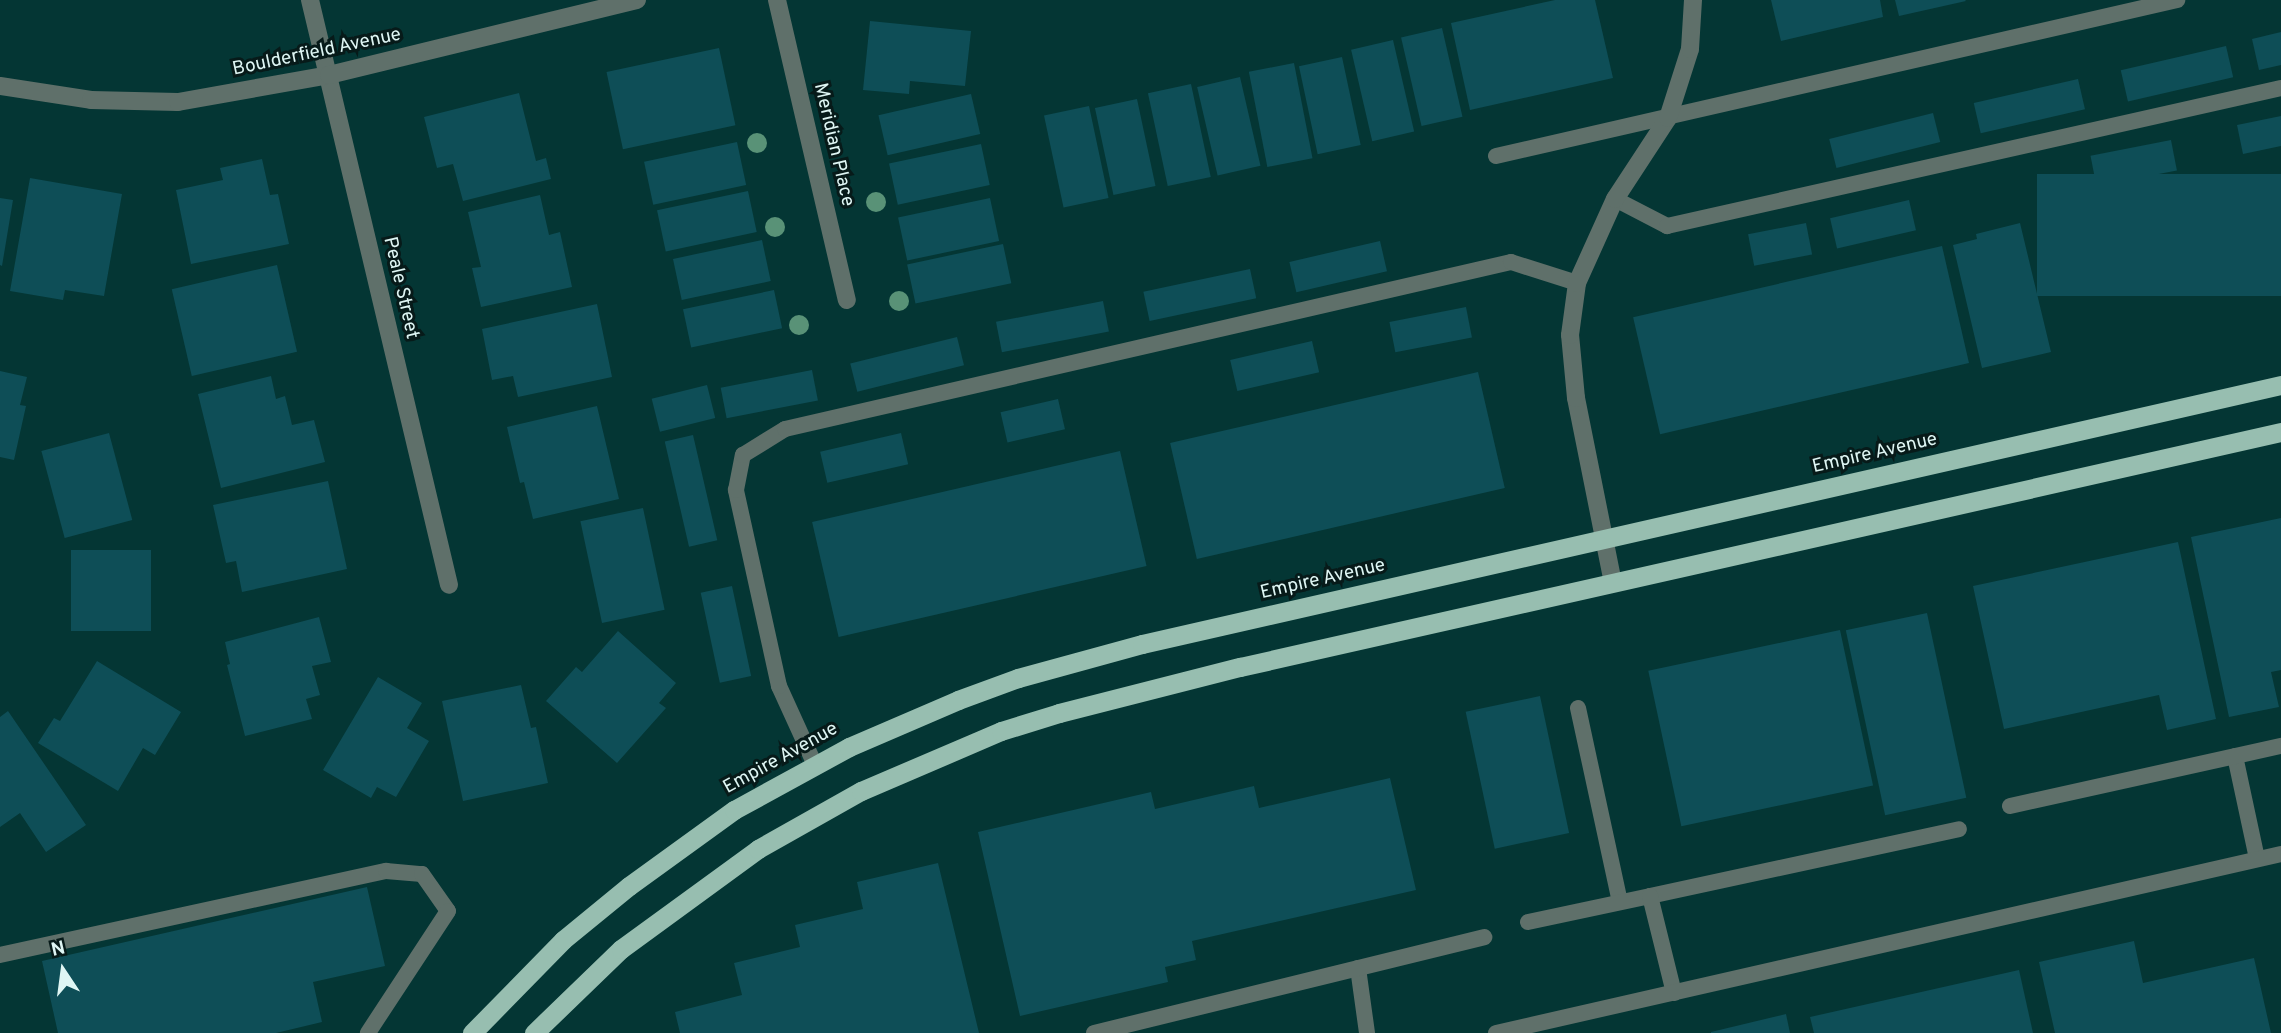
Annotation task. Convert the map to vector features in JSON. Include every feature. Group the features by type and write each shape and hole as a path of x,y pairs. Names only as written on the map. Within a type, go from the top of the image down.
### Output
{"highway":[{"name":"Empire Avenue","path":"472,1033 553,950 628,886 734,810 815,765 958,700 1071,662 2281,385"},
{"path":"534,1033 621,949 725,871 814,816 953,750 1059,713 1129,694 2281,432"}],"street":[{"name":"Peale Street","path":"310,0 449,585"},
{"name":"Boulderfield Avenue","path":"0,86 91,100 178,102 329,75 637,0"},
{"name":"Meridian Place","path":"777,0 847,300"},
{"path":"1613,583 1576,398 1570,335 1577,283 1615,199 1668,118 1690,49 1693,0"}],"lane":[{"path":"1496,156 2177,0"},
{"path":"1615,199 1667,226 2281,88"},
{"path":"815,765 779,686 736,490 743,454 785,429 1511,262 1577,283"},
{"path":"1578,708 1620,902"},
{"path":"2010,806 2281,746"},
{"path":"2235,756 2257,859"},
{"path":"1528,922 1959,829"},
{"path":"1496,1033 2281,854"},
{"path":"0,955 386,871 422,874 448,911 368,1033"},
{"path":"1650,896 1674,993"},
{"path":"1099,1032 1484,937"},
{"path":"1358,968 1367,1033"}],"building":[{"path":"1555,0 1595,0 1613,78 1470,110 1451,23"},
{"path":"1771,0 1880,0 1883,17 1781,41"},
{"path":"1895,0 1965,0 1966,1 1899,16"},
{"path":"870,21 971,31 965,86 910,81 909,94 863,90"},
{"path":"1442,28 1462,117 1422,126 1401,37"},
{"path":"2281,32 2281,65 2259,70 2252,39"},
{"path":"1393,40 1414,132 1372,141 1351,50"},
{"path":"2226,46 2233,77 2128,101 2121,70"},
{"path":"719,48 735,125 623,149 607,72"},
{"path":"1342,57 1361,145 1318,154 1299,66"},
{"path":"1294,63 1313,158 1267,167 1249,72"},
{"path":"1240,77 1260,166 1218,176 1197,87"},
{"path":"2078,79 2085,109 1981,133 1974,103"},
{"path":"1191,84 1211,177 1168,186 1148,93"},
{"path":"519,93 536,161 546,158 551,179 463,201 453,164 437,168 424,117"},
{"path":"971,94 980,134 888,155 878,115"},
{"path":"1137,99 1156,186 1113,195 1095,108"},
{"path":"1089,106 1109,198 1064,208 1044,116"},
{"path":"1933,113 1940,142 1836,168 1829,139"},
{"path":"2281,116 2281,146 2243,154 2237,125"},
{"path":"2171,140 2177,170 2096,186 2091,156"},
{"path":"737,142 746,185 653,205 644,162"},
{"path":"981,144 990,185 898,205 889,164"},
{"path":"262,159 270,195 278,194 289,244 191,264 176,190 223,180 220,168"},
{"path":"2037,174 2281,174 2281,296 2037,296"},
{"path":"30,178 122,194 104,296 65,290 63,300 10,291"},
{"path":"748,191 757,232 666,251 657,210"},
{"path":"540,195 549,235 560,232 572,287 481,307 472,268 481,267 468,212"},
{"path":"0,198 13,200 2,266 0,265"},
{"path":"990,198 999,241 907,261 898,218"},
{"path":"1909,200 1916,230 1837,248 1830,218"},
{"path":"1806,223 1812,254 1754,266 1748,234"},
{"path":"2020,223 2051,352 1982,368 1953,245 1977,239 1976,234"},
{"path":"762,240 771,281 682,300 673,259"},
{"path":"1380,241 1387,271 1296,292 1289,262"},
{"path":"1003,244 1011,283 915,304 907,264"},
{"path":"1942,246 1969,363 1660,434 1633,317"},
{"path":"277,265 297,352 192,376 172,289"},
{"path":"1250,269 1256,298 1150,321 1143,292"},
{"path":"774,290 782,328 691,347 683,309"},
{"path":"1103,301 1109,331 1002,352 996,322"},
{"path":"597,304 612,377 518,397 513,376 492,380 482,329"},
{"path":"1466,307 1472,337 1395,352 1389,322"},
{"path":"957,337 964,365 857,392 850,364"},
{"path":"1312,341 1319,372 1237,391 1230,360"},
{"path":"812,370 818,400 727,418 721,388"},
{"path":"0,371 27,377 20,405 26,406 14,460 0,457"},
{"path":"1478,372 1505,488 1197,559 1170,443"},
{"path":"271,376 276,399 285,396 292,425 314,420 325,462 221,488 198,394"},
{"path":"707,385 715,418 660,432 652,399"},
{"path":"1058,399 1065,429 1007,442 1001,412"},
{"path":"597,406 619,499 533,519 524,482 520,483 507,427"},
{"path":"109,433 132,520 65,538 41,451"},
{"path":"901,433 908,464 827,483 820,452"},
{"path":"693,435 717,540 689,547 665,442"},
{"path":"1120,451 1147,566 839,637 812,522"},
{"path":"328,481 347,569 242,592 236,561 226,563 213,505"},
{"path":"643,508 665,610 602,623 580,521"},
{"path":"2281,518 2281,670 2271,672 2279,707 2229,717 2191,537"},
{"path":"2178,542 2216,719 2167,730 2159,695 2004,729 1973,586"},
{"path":"71,550 151,550 151,631 71,631"},
{"path":"732,586 751,676 720,683 701,593"},
{"path":"1927,613 1966,798 1885,815 1846,630"},
{"path":"319,617 331,662 312,666 320,695 306,699 312,719 245,736 227,665 230,664 225,642"},
{"path":"1840,630 1873,786 1681,826 1648,671"},
{"path":"618,631 676,683 659,703 666,708 617,763 546,701 576,667 582,672"},
{"path":"97,661 181,712 155,755 143,748 118,791 38,743 54,718 60,721"},
{"path":"378,677 422,703 407,728 429,741 396,797 377,787 371,798 323,770"},
{"path":"521,685 531,728 536,727 548,783 463,801 442,701"},
{"path":"1540,696 1569,833 1495,849 1466,712"},
{"path":"8,711 86,825 46,852 20,813 0,827 0,717"},
{"path":"1390,778 1416,890 1192,941 1196,960 1165,967 1168,982 1020,1016 978,832 1151,792 1155,809 1254,786 1259,808"},
{"path":"938,863 979,1033 680,1033 675,1012 742,995 734,963 800,947 795,925 863,909 857,882"},
{"path":"367,887 385,966 313,982 322,1022 276,1033 58,1033 42,961"},
{"path":"2134,941 2143,983 2254,958 2271,1033 2055,1033 2039,962"},
{"path":"2019,970 2033,1033 1814,1033 1810,1017"},
{"path":"1786,1014 1790,1033 1711,1033 1711,1032"}]}
